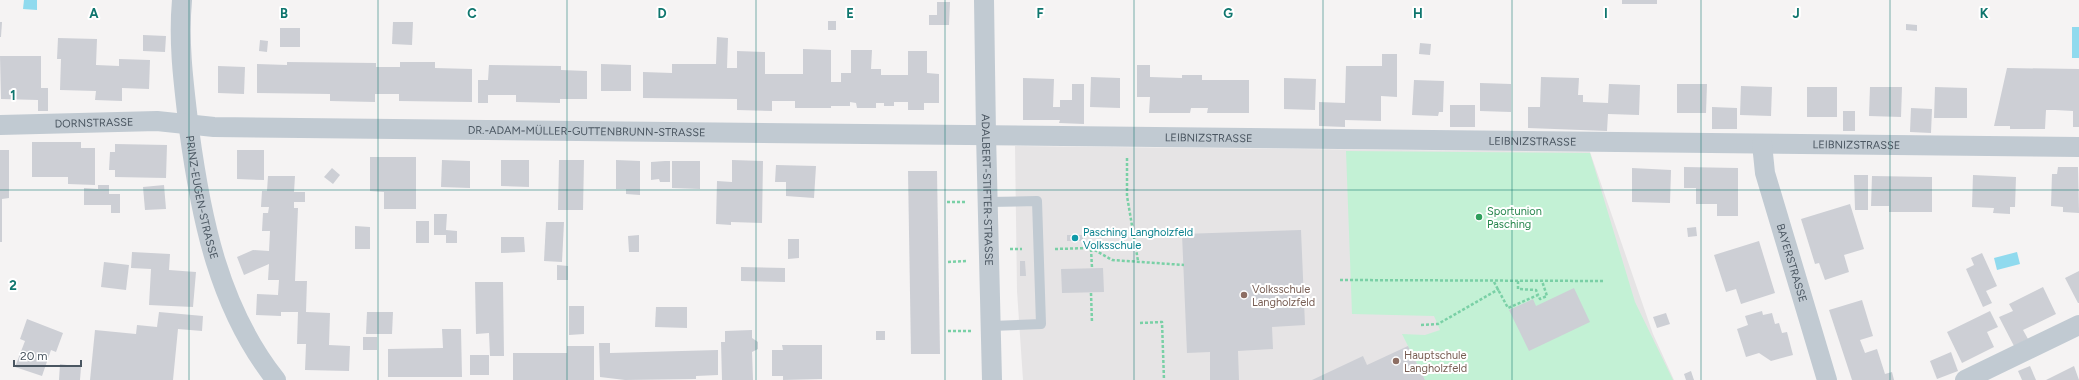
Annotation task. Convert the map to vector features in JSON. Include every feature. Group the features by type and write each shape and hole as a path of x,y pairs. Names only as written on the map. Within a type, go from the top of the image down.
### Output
{"street":[{"name":"PRINZ-EUGEN-STRASSE","path":"182,0 180,24 181,69 196,177 212,255 235,314 250,342 276,380"},
{"name":"ADALBERT-STIFTER-STRASSE","path":"984,0 986,134 978,202 991,326 992,380"},
{"name":"DORNSTRASSE","path":"0,125 157,121 189,124"},
{"name":"DR.-ADAM-MÜLLER-GUTTENBRUNN-STRASSE","path":"189,124 221,127 986,134"},
{"name":"LEIBNIZSTRASSE","path":"986,134 1126,137 2079,147"},
{"name":"BAYERSTRASSE","path":"1762,144 1765,173 1827,380"},
{"path":"1965,380 2079,325"}],"lane":[{"path":"978,202 1037,201 1041,324 991,326"}],"path":[{"path":"1126,137 1127,196 1138,261"},
{"path":"947,202 978,202"},
{"path":"1091,248 1092,268"},
{"path":"1039,249 1091,248 1112,260 1184,265"},
{"path":"948,262 970,261"},
{"path":"1340,280 1494,282 1603,281"},
{"path":"1518,281 1518,289 1536,290 1540,299 1547,296 1542,281"},
{"path":"1494,282 1508,308 1538,295"},
{"path":"1421,325 1438,324 1498,289"},
{"path":"1091,292 1092,324"},
{"path":"1140,322 1162,322 1164,380"},
{"path":"948,331 971,330"}],"shaded area":[{"path":"1015,146 1590,152 1653,334 1674,380 1023,380 1017,291"}],"green space":[{"name":"Sportunion Pasching","path":"1346,151 1590,153 1635,302 1673,380 1425,380 1402,334 1425,335 1440,330 1434,316 1352,314"}],"water":[{"path":"24,0 37,0 37,10 23,9"},
{"path":"2072,27 2079,27 2079,58 2072,58"},
{"path":"2017,252 2020,264 1997,270 1994,258"}],"building":[{"path":"1622,0 1657,0 1657,4 1622,4"},
{"path":"937,2 950,2 949,25 929,25 929,15 937,15"},
{"path":"828,21 836,21 836,30 828,30"},
{"path":"0,22 2,22 1,37 0,37"},
{"path":"393,22 413,22 412,45 392,44"},
{"path":"1906,24 1917,25 1917,31 1906,30"},
{"path":"280,28 300,28 300,47 280,47"},
{"path":"143,35 166,36 165,52 143,51"},
{"path":"717,37 728,38 727,68 737,68 737,51 765,52 765,74 803,74 803,49 831,50 831,82 841,82 841,73 851,73 851,50 872,50 871,69 881,69 881,75 908,75 908,51 927,51 927,73 939,74 939,103 924,103 924,110 908,110 908,102 894,102 894,106 884,106 884,103 876,103 876,108 857,108 856,103 850,102 850,106 831,106 831,108 795,108 795,101 772,101 772,111 737,110 737,99 643,98 643,72 672,73 672,64 716,64"},
{"path":"58,38 97,39 96,65 119,66 119,59 150,60 149,89 122,88 122,101 95,100 96,91 60,90 61,59 57,59"},
{"path":"260,40 268,41 267,52 259,51"},
{"path":"1420,43 1431,44 1430,55 1419,54"},
{"path":"1382,54 1397,54 1397,97 1381,96 1381,121 1345,120 1345,127 1319,126 1319,102 1345,103 1346,66 1382,66"},
{"path":"0,56 41,56 41,88 48,88 48,111 38,111 38,100 1,99"},
{"path":"287,62 376,63 376,67 400,67 400,62 435,62 435,68 472,69 472,102 399,101 399,94 375,94 375,102 330,101 330,94 257,93 257,64 287,65"},
{"path":"601,64 631,65 631,91 601,91"},
{"path":"489,65 561,66 561,70 587,71 587,99 560,99 560,103 516,102 516,95 488,95 488,103 478,103 478,80 488,80"},
{"path":"1137,65 1150,65 1150,77 1182,78 1182,75 1202,75 1202,80 1249,80 1249,113 1207,113 1208,108 1191,108 1190,113 1149,113 1150,97 1137,97"},
{"path":"218,66 245,67 244,94 218,93"},
{"path":"2007,68 2079,69 2079,127 2073,127 2073,111 2055,110 2046,110 2045,129 2010,129 2010,126 1994,126"},
{"path":"1091,77 1120,78 1120,108 1090,107"},
{"path":"1541,77 1579,78 1578,95 1583,95 1583,102 1608,103 1609,84 1640,85 1639,115 1608,114 1607,131 1528,128 1528,107 1540,107"},
{"path":"1023,78 1054,79 1053,107 1060,107 1060,100 1072,100 1072,84 1084,84 1084,124 1059,123 1060,120 1023,120"},
{"path":"1284,78 1316,79 1315,110 1284,109"},
{"path":"1414,80 1444,81 1443,112 1439,112 1438,116 1412,115"},
{"path":"1480,83 1511,84 1511,112 1480,111"},
{"path":"1677,84 1707,84 1706,113 1677,113"},
{"path":"1741,86 1772,87 1771,116 1740,115"},
{"path":"1807,87 1837,87 1837,117 1807,117"},
{"path":"1870,87 1902,87 1901,117 1869,116"},
{"path":"1935,87 1967,88 1967,118 1934,118"},
{"path":"1450,105 1475,105 1475,127 1450,127"},
{"path":"1712,107 1737,108 1737,129 1712,129"},
{"path":"1911,108 1932,109 1931,133 1910,132"},
{"path":"1843,111 1855,111 1855,131 1843,131"},
{"path":"32,142 81,142 81,148 95,148 95,185 68,184 68,177 32,177"},
{"path":"115,144 167,145 166,178 115,177 115,170 109,170 110,152 115,152"},
{"path":"0,150 9,150 9,198 2,199 2,242 0,242"},
{"path":"237,150 264,150 264,180 237,179"},
{"path":"370,157 416,157 416,209 384,209 384,192 370,191"},
{"path":"442,160 470,161 470,188 441,187"},
{"path":"501,160 529,160 529,187 501,186"},
{"path":"559,160 584,160 583,210 558,210"},
{"path":"616,160 640,161 640,195 626,194 626,189 616,189"},
{"path":"732,160 763,161 762,223 731,222 731,225 716,224 717,181 732,182"},
{"path":"670,161 670,182 660,182 659,179 651,180 651,162"},
{"path":"672,161 700,161 700,189 672,188"},
{"path":"776,165 816,166 814,198 786,196 786,182 775,182"},
{"path":"1684,167 1738,168 1738,216 1717,216 1717,204 1696,204 1696,188 1684,188"},
{"path":"2058,167 2078,167 2079,213 2063,212 2063,207 2051,206 2052,174 2057,174"},
{"path":"332,168 340,175 333,184 324,177"},
{"path":"1632,168 1671,170 1670,203 1632,202"},
{"path":"908,171 937,171 940,354 911,354"},
{"path":"1854,175 1868,175 1868,210 1855,210"},
{"path":"1973,175 2016,177 2015,207 2010,207 2010,214 1993,213 1994,208 1972,207"},
{"path":"268,176 295,176 294,192 305,192 305,202 294,202 294,208 298,208 295,281 307,281 306,312 330,313 329,345 350,346 349,371 305,370 306,344 297,344 298,312 281,312 281,316 256,315 257,294 278,295 279,280 268,280 269,264 244,275 237,257 253,250 269,251 270,231 262,231 263,213 268,213 269,207 261,207 262,191 267,191"},
{"path":"1872,176 1932,177 1932,212 1889,212 1889,206 1871,206"},
{"path":"98,185 109,185 109,194 120,194 120,213 111,213 111,205 84,205 84,188 98,189"},
{"path":"164,185 166,209 145,210 143,187"},
{"path":"1850,204 1864,249 1844,255 1849,272 1825,280 1819,263 1815,264 1801,219"},
{"path":"434,214 447,214 446,230 457,231 457,243 446,243 446,235 434,235"},
{"path":"416,221 429,221 429,243 416,243"},
{"path":"546,222 564,222 562,262 544,261"},
{"path":"355,226 370,227 370,249 355,249"},
{"path":"1696,227 1697,236 1688,237 1687,228"},
{"name":"Volksschule Langholzfeld","path":"1301,230 1305,325 1272,327 1273,349 1238,351 1239,380 1210,380 1210,352 1187,353 1182,234"},
{"path":"639,235 639,252 629,252 628,236"},
{"name":"Pasching Langholzfeld Volksschule","path":"1067,235 1083,235 1083,241 1067,241"},
{"path":"501,237 524,237 525,252 501,253"},
{"path":"788,239 799,239 799,258 788,259"},
{"path":"1759,241 1775,293 1741,304 1736,289 1726,292 1714,255"},
{"path":"132,252 170,254 169,270 196,272 193,307 149,305 151,269 131,268"},
{"path":"1982,253 1997,286 1986,291 1992,303 1983,307 1966,269 1974,265 1971,258"},
{"path":"1020,261 1025,261 1026,276 1020,276"},
{"path":"104,262 129,265 126,290 101,287"},
{"path":"557,265 568,266 568,280 557,280"},
{"path":"741,267 785,268 785,282 741,281"},
{"path":"1103,268 1104,292 1062,293 1061,269"},
{"path":"2079,271 2079,303 2078,303 2065,278"},
{"path":"475,282 503,282 504,356 490,356 489,333 476,334"},
{"path":"2043,287 2056,314 2023,330 2028,339 2014,346 1999,317 2013,311 2009,304"},
{"path":"1574,288 1590,322 1529,351 1509,310 1533,299 1536,306"},
{"path":"1862,300 1873,336 1860,340 1865,353 1877,349 1885,374 1892,372 1894,380 1852,380 1829,310"},
{"path":"569,306 584,306 584,334 569,335"},
{"path":"656,307 687,307 687,328 655,327"},
{"path":"1762,311 1763,315 1772,313 1775,324 1779,323 1782,333 1787,332 1793,355 1771,361 1759,353 1746,357 1737,329 1748,325 1745,316"},
{"path":"1990,311 1998,327 1987,332 1994,347 1962,363 1947,332"},
{"path":"159,312 203,316 202,331 178,329 173,380 90,380 95,330 136,334 137,325 157,327"},
{"path":"367,312 393,312 392,334 366,334"},
{"path":"1666,313 1670,324 1657,328 1653,317"},
{"path":"27,319 63,333 56,352 51,350 42,376 15,367 25,341 20,339"},
{"path":"442,329 461,329 462,377 388,377 388,349 443,348"},
{"path":"752,330 752,338 758,342 758,349 752,352 753,380 722,380 721,342 725,342 725,331"},
{"path":"876,331 885,331 885,340 876,340"},
{"path":"363,337 377,337 377,350 363,350"},
{"path":"599,343 610,343 610,353 718,350 718,375 696,376 696,379 625,380 600,377"},
{"path":"782,345 822,345 822,379 783,380 783,376 772,376 772,350 783,350"},
{"path":"567,346 594,346 594,380 513,380 513,353 567,353"},
{"name":"Hauptschule Langholzfeld","path":"1408,346 1425,380 1312,380 1363,356 1367,365"},
{"path":"1951,352 1958,371 1937,379 1930,361"},
{"path":"470,355 489,355 489,375 470,375"},
{"path":"60,364 81,367 80,380 59,380"},
{"path":"2030,366 2036,380 2022,380 2018,371"},
{"path":"2074,366 2079,380 2046,380"},
{"path":"1691,371 1694,380 1686,380 1684,374"}],"place":[{"name":"Sportunion Pasching","path":"1479,217"},
{"name":"Pasching Langholzfeld Volksschule","path":"1075,238"},
{"name":"Volksschule Langholzfeld","path":"1244,295"},
{"name":"Hauptschule Langholzfeld","path":"1396,361"}]}
